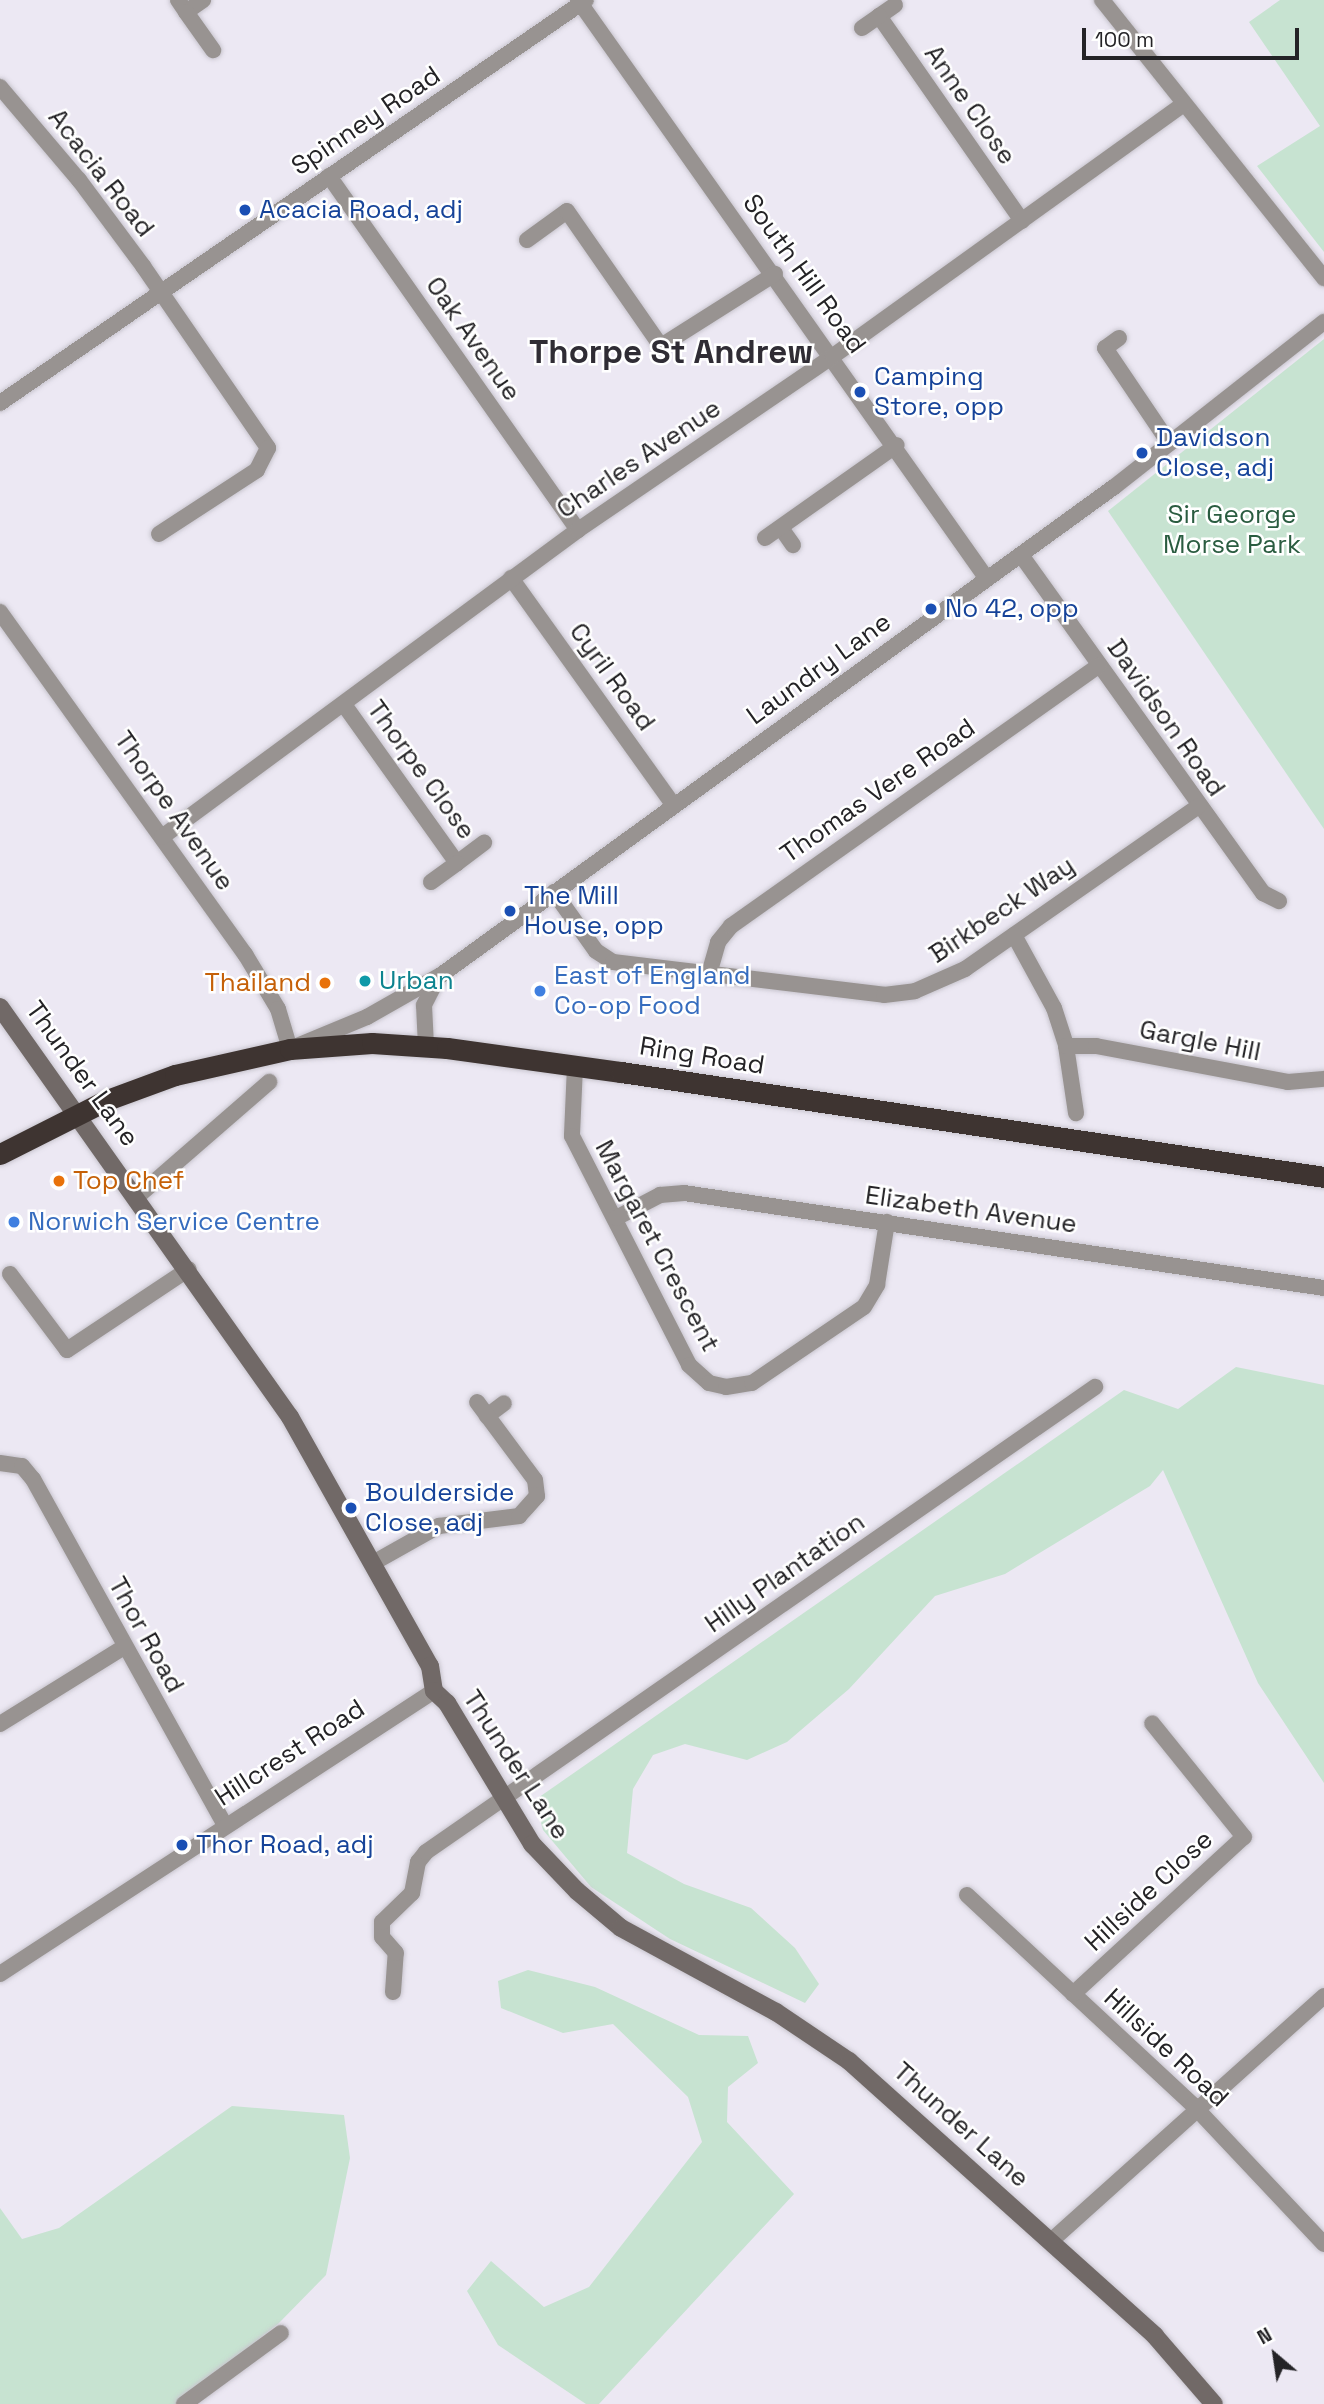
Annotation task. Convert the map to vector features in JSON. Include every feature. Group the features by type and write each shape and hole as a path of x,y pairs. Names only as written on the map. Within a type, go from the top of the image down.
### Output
{"highway":[{"name":"Ring Road","path":"0,1154 79,1114 175,1075 290,1049 332,1043 426,1046 575,1066 1324,1177"}],"street":[{"path":"203,0 182,6 213,50"},
{"path":"1102,0 1324,278"},
{"name":"Spinney Road","path":"0,402 582,1"},
{"name":"South Hill Road","path":"582,1 897,445 987,579"},
{"path":"862,28 895,5"},
{"name":"Anne Close","path":"879,16 1022,221"},
{"name":"Acacia Road","path":"0,87 79,180 161,291 268,448 257,470 159,534"},
{"name":"Charles Avenue","path":"162,837 345,706 511,578 833,356 1184,104"},
{"name":"Oak Avenue","path":"329,176 578,530"},
{"path":"527,240 568,211 661,345 775,274"},
{"name":"Laundry Lane","path":"290,1049 367,1017 441,975 673,804 1021,555 1324,323"},
{"path":"1105,348 1169,443"},
{"path":"765,538 897,445"},
{"path":"781,528 793,545"},
{"name":"Davidson Road","path":"1021,555 1263,893 1279,901"},
{"name":"Cyril Road","path":"511,578 673,804"},
{"name":"Thorpe Avenue","path":"0,612 162,837 261,981 278,1009 290,1049"},
{"name":"Thomas Vere Road","path":"709,974 718,942 731,926 1099,665"},
{"name":"Thorpe Close","path":"345,706 457,863"},
{"name":"Birkbeck Way","path":"554,892 605,958 709,974 884,995 940,983 1014,935 1199,806"},
{"name":"Thorpe Close","path":"431,882 484,842"},
{"path":"1014,935 1043,984 1066,1046 1076,1113"},
{"name":"Laundry Lane","path":"426,1046 424,1005 441,975"},
{"name":"Thunder Lane","path":"1,1010 138,1196 290,1417 430,1666 433,1691 447,1703 502,1799 532,1844 596,1909 662,1953 830,2046 1155,2336 1214,2404"},
{"name":"Gargle Hill","path":"1066,1046 1096,1046 1288,1082 1324,1079"},
{"name":"Margaret Crescent","path":"575,1066 572,1136 690,1365 709,1383 726,1387 752,1383 873,1298 887,1222"},
{"path":"138,1196 212,1137 269,1082"},
{"name":"Elizabeth Avenue","path":"616,1218 672,1192 1324,1288"},
{"path":"10,1274 67,1350 189,1269"},
{"name":"Hilly Plantation","path":"389,1983 396,1953 382,1937 382,1922 412,1893 418,1862 502,1799 1096,1387"},
{"path":"373,1563 439,1526 506,1521 530,1507 537,1496 535,1480 477,1402"},
{"path":"487,1416 503,1404"},
{"name":"Thor Road","path":"0,1463 24,1468 225,1826"},
{"path":"0,1724 124,1647"},
{"name":"Hillcrest Road","path":"0,1974 433,1691"},
{"name":"Hillside Close","path":"1073,1994 1244,1837 1152,1723"},
{"name":"Hillside Road","path":"967,1895 1198,2110 1324,2244"},
{"path":"1051,2241 1324,1996"},
{"path":"184,2404 281,2333"}],"green space":[{"path":"1280,0 1324,0 1324,252 1257,166 1320,126 1249,22"},
{"name":"Sir George Morse Park","path":"1324,339 1324,829 1108,511"},
{"path":"1236,1367 1324,1385 1324,1783 1258,1683 1163,1470 1150,1486 1005,1574 935,1596 849,1689 787,1742 747,1760 685,1744 653,1755 633,1789 627,1853 684,1884 751,1908 795,1948 819,1984 805,2003 670,1939 591,1887 543,1830 535,1800 1124,1390 1178,1409"},
{"path":"528,1970 595,1987 699,2035 748,2036 758,2063 728,2087 727,2122 794,2194 599,2404 586,2404 498,2345 467,2291 491,2261 544,2307 589,2287 702,2142 688,2097 613,2024 563,2033 501,2008 498,1981"},
{"path":"232,2106 344,2115 350,2158 326,2275 278,2324 176,2404 0,2404 0,2208 22,2239 59,2228"}],"place":[{"name":"Acacia Road, adj","path":"245,210"},
{"name":"Camping Store, opp","path":"860,392"},
{"name":"Davidson Close, adj","path":"1142,453"},
{"name":"No 42, opp","path":"931,609"},
{"name":"The Mill House, opp","path":"510,911"},
{"name":"Urban","path":"365,981"},
{"name":"Thailand","path":"325,983"},
{"name":"East of England Co-op Food","path":"540,991"},
{"name":"Top Chef","path":"59,1181"},
{"name":"Norwich Service Centre","path":"14,1222"},
{"name":"Boulderside Close, adj","path":"351,1508"},
{"name":"Thor Road, adj","path":"182,1845"}],"district":[{"name":"Thorpe St Andrew","path":"671,353"}]}
